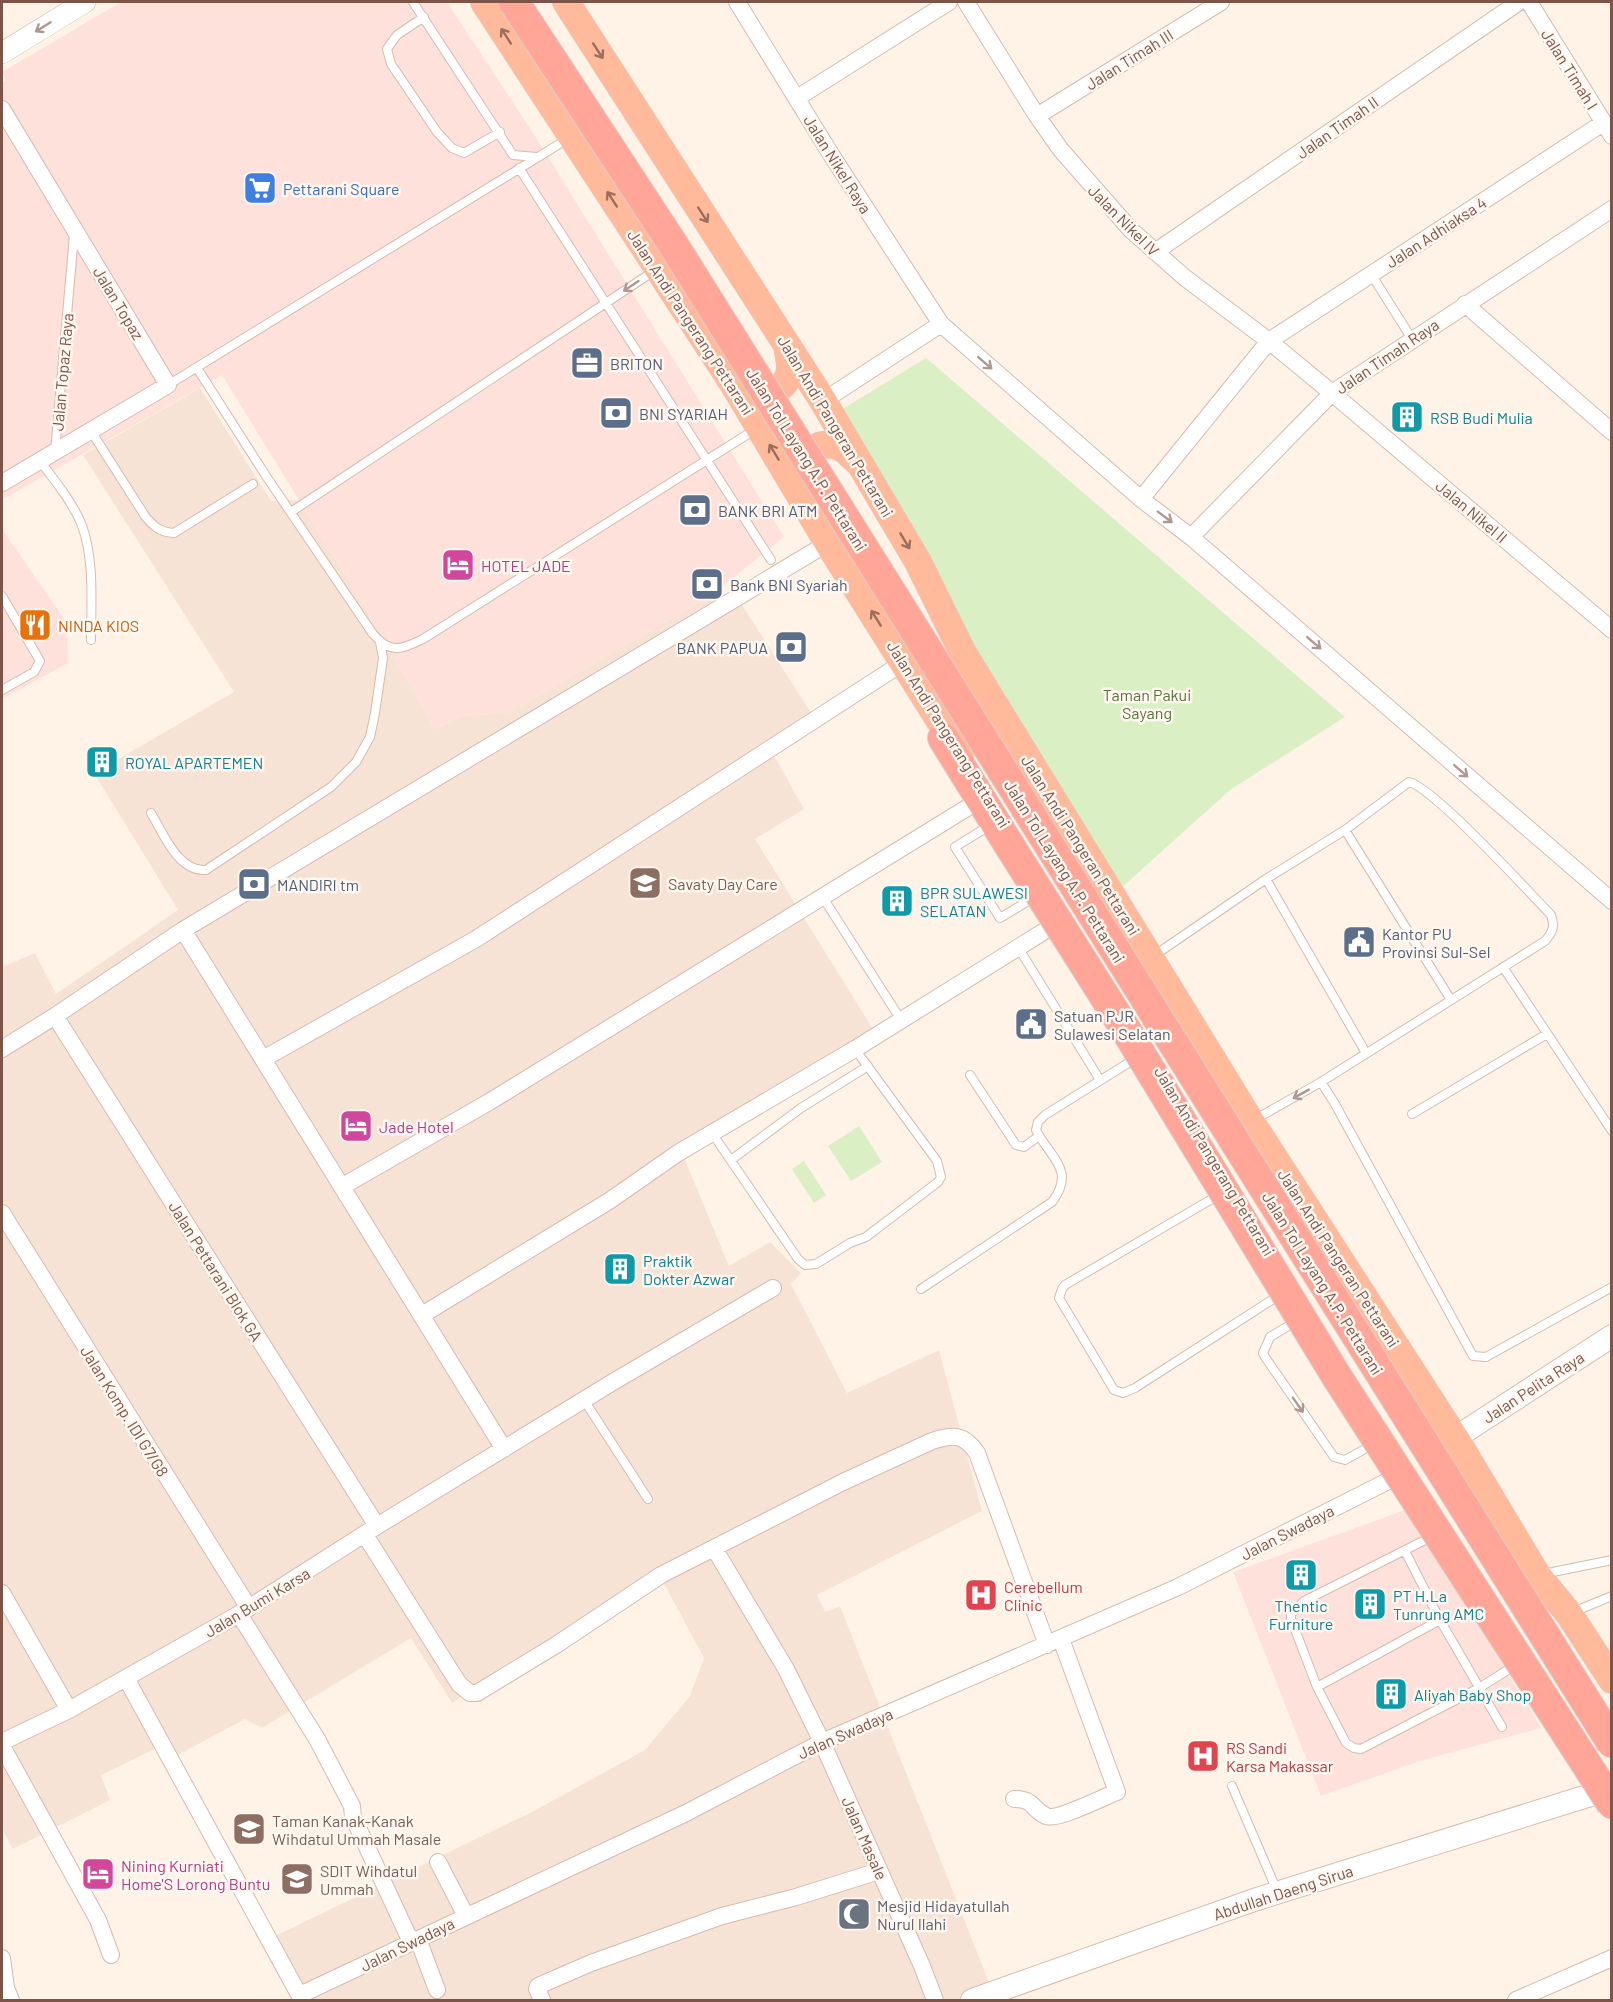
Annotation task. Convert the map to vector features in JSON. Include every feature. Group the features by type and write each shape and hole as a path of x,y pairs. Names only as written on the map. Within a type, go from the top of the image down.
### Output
{"highway":[{"name":"Jalan Andi Pangerang Pettarani","path":"484,2 734,385 828,543 1151,1057 1387,1458"},
{"name":"Jalan Tol Layang A.P. Pettarani","path":"514,2 674,246 1611,1743"},
{"name":"Jalan Tol Layang A.P. Pettarani","path":"533,2 824,454 1141,967 1611,1713"},
{"name":"Jalan Andi Pangeran Pettarani","path":"566,2 823,401 918,562 963,653 1251,1122 1455,1438 1537,1575 1569,1614 1611,1680"},
{"path":"734,385 753,394 765,396 777,390 785,381 790,370 787,343"},
{"path":"803,500 797,477 799,461 812,448 826,444 841,448 857,461"},
{"path":"943,738 1124,1026 1337,1377 1607,1795"},
{"path":"1387,1458 1607,1795"}],"main road":[{"name":"Jalan Pelita Raya","path":"1455,1438 1611,1336"},
{"name":"Abdullah Daeng Sirua","path":"972,2001 1278,1893 1607,1795"}],"street":[{"path":"2,53 85,2"},
{"name":"Jalan Nikel Raya","path":"737,2 941,324 1141,499 1191,537 1611,901"},
{"path":"797,98 949,2"},
{"name":"Jalan Nikel IV","path":"966,2 1037,116 1074,168 1131,230 1209,297 1269,341 1332,393"},
{"name":"Jalan Timah III","path":"1037,116 1221,2"},
{"name":"Jalan Timah II","path":"1155,252 1519,2"},
{"name":"Jalan Timah I","path":"1529,2 1607,130"},
{"name":"Jalan Topaz","path":"2,109 168,385"},
{"name":"Jalan Adhiaksa 4","path":"1141,499 1269,341 1371,274 1607,130"},
{"name":"Jalan Timah Raya","path":"1191,537 1332,393 1611,209"},
{"path":"1464,304 1611,432"},
{"path":"823,401 941,324"},
{"path":"55,452 168,385"},
{"name":"Jalan Nikel II","path":"1332,393 1611,630"},
{"name":"Jalan Topaz Raya","path":"2,483 55,452"},
{"path":"2,1049 183,930 828,543"},
{"path":"263,1059 476,939 904,662"},
{"path":"343,1186 489,1102 975,803"},
{"path":"422,1315 581,1218 678,1153 855,1049 1051,927"},
{"path":"183,930 504,1449"},
{"name":"Jalan Pettarani Blok GA","path":"55,1016 371,1530 459,1684 470,1693 477,1693 556,1645 661,1575 714,1548"},
{"name":"Jalan Komp. IDI G7/G8","path":"2,1213 244,1611 311,1730 352,1806 353,1817 437,1990"},
{"name":"Jalan Bumi Karsa","path":"2,1744 69,1710 244,1611 371,1530 773,1288"},
{"path":"714,1548 843,1482 932,1441 945,1437 959,1437 969,1442 977,1453 1117,1792 1054,1817 1043,1815 1032,1803 1014,1799"},
{"name":"Jalan Swadaya","path":"301,1998 414,1940 686,1813 822,1742 1178,1587 1387,1458"},
{"name":"Jalan Masale","path":"714,1548 786,1669 822,1742 922,1966 934,2001"},
{"path":"2,1593 69,1710"},
{"path":"126,1678 301,1998"},
{"path":"2,1744 98,1920 111,1955"},
{"path":"438,1862 466,1916"},
{"path":"542,2001 538,1986 591,1963 722,1916 796,1898 879,1870"},
{"path":"1516,2001 1611,1958"},
{"path":"2,1963 6,1988 11,2001"}],"lane":[{"path":"413,2 513,155 538,157"},
{"path":"424,17 397,35 387,49 391,64 437,132 452,148 464,153 500,132"},
{"path":"168,385 571,137"},
{"path":"519,168 771,560"},
{"name":"Jalan Topaz Raya","path":"55,452 75,230"},
{"path":"291,512 657,269"},
{"path":"1371,274 1412,339"},
{"path":"197,368 291,512 380,642 388,648 400,648 423,639 759,427"},
{"path":"92,431 145,516 152,525 164,532 174,533 253,484"},
{"path":"40,461 68,498 81,522 87,540 91,640"},
{"path":"2,596 39,658 39,666 34,672 2,690"},
{"path":"151,813 180,860 197,870 206,870 331,787 356,762 370,737 383,658 380,642"},
{"path":"1151,958 1266,879 1345,830 1409,782 1417,784 1442,805 1551,915 1554,924 1552,933 1545,941 1321,1082 1251,1122"},
{"path":"989,826 955,847 999,918 1033,898"},
{"path":"1345,830 1451,1000"},
{"path":"1266,879 1366,1053"},
{"path":"822,896 901,1020"},
{"path":"1018,947 1100,1080"},
{"path":"1503,967 1611,1131"},
{"path":"1412,1114 1547,1034"},
{"path":"712,1133 798,1259 805,1264 816,1264 850,1243 866,1237 938,1182 941,1177 937,1161 855,1049"},
{"path":"921,1289 1052,1202 1063,1184 1063,1172 1036,1130 1040,1119 1133,1060"},
{"path":"730,1160 801,1108 868,1066"},
{"path":"970,1075 1016,1144 1024,1147 1039,1136"},
{"path":"1321,1082 1473,1356 1486,1357 1611,1287"},
{"path":"1217,1196 1062,1289 1059,1298 1114,1390 1123,1393 1135,1388 1278,1296"},
{"path":"1293,1323 1270,1337 1263,1353 1264,1357 1334,1457 1338,1460 1387,1458"},
{"path":"585,1400 648,1499"},
{"path":"1431,1537 1304,1602 1291,1614 1317,1687 1346,1743 1358,1749 1479,1688 1514,1666"},
{"path":"1404,1551 1440,1620 1502,1727"},
{"path":"1537,1575 1611,1560"},
{"path":"1569,1614 1611,1596"},
{"path":"1317,1687 1440,1620"},
{"path":"1232,1786 1278,1893"}],"shaded area":[{"path":"121,2 447,2 535,136 784,537 712,595 508,713 462,716 435,729 380,632 222,375 2,500 2,83 6,80 2,72"},
{"path":"200,388 271,501 299,500 380,632 435,729 462,716 508,713 712,595 735,594 817,722 771,750 804,809 755,839 876,1034 685,1160 729,1266 770,1242 801,1273 791,1284 847,1393 939,1350 982,1511 817,1595 825,1612 840,1606 996,2000 303,2000 273,1937 532,1812 645,1750 690,1696 704,1658 660,1576 452,1703 411,1638 262,1728 245,1719 174,1757 159,1747 101,1775 110,1800 13,1849 2,1829 2,967 35,953 56,994 178,910 94,773 234,692 83,455"},
{"path":"2,529 67,623 68,663 2,699"},
{"path":"1408,1509 1541,1728 1420,1761 1321,1796 1233,1572"}],"green space":[{"name":"Taman Pakui Sayang","path":"926,358 1345,717 1230,790 1120,889 831,416"},
{"path":"859,1126 882,1162 851,1181 828,1146"},
{"path":"804,1161 826,1195 814,1203 792,1169"}],"place":[{"name":"Pettarani Square","path":"260,188"},
{"name":"BRITON","path":"587,363"},
{"name":"BNI SYARIAH","path":"616,413"},
{"name":"RSB Budi Mulia","path":"1407,417"},
{"name":"BANK BRI ATM","path":"695,510"},
{"name":"HOTEL JADE","path":"458,565"},
{"name":"Bank BNI Syariah","path":"707,584"},
{"name":"NINDA KIOS","path":"35,625"},
{"name":"BANK PAPUA","path":"791,647"},
{"name":"ROYAL APARTEMEN","path":"102,762"},
{"name":"Savaty Day Care","path":"645,883"},
{"name":"MANDIRI tm","path":"254,884"},
{"name":"BPR SULAWESI SELATAN","path":"897,901"},
{"name":"Kantor PU Provinsi Sul-Sel","path":"1359,942"},
{"name":"Satuan PJR Sulawesi Selatan","path":"1031,1024"},
{"name":"Jade Hotel","path":"356,1126"},
{"name":"Praktik Dokter Azwar","path":"620,1269"},
{"name":"Thentic Furniture","path":"1301,1575"},
{"name":"Cerebellum Clinic","path":"981,1595"},
{"name":"PT H.La Tunrung AMC","path":"1370,1604"},
{"name":"Aliyah Baby Shop","path":"1391,1694"},
{"name":"RS Sandi Karsa Makassar","path":"1203,1756"},
{"name":"Taman Kanak-Kanak Wihdatul Ummah Masale","path":"249,1829"},
{"name":"Nining Kurniati Home'S Lorong Buntu","path":"98,1874"},
{"name":"SDIT Wihdatul Ummah","path":"297,1879"},
{"name":"Mesjid Hidayatullah Nurul Ilahi","path":"854,1914"}]}
